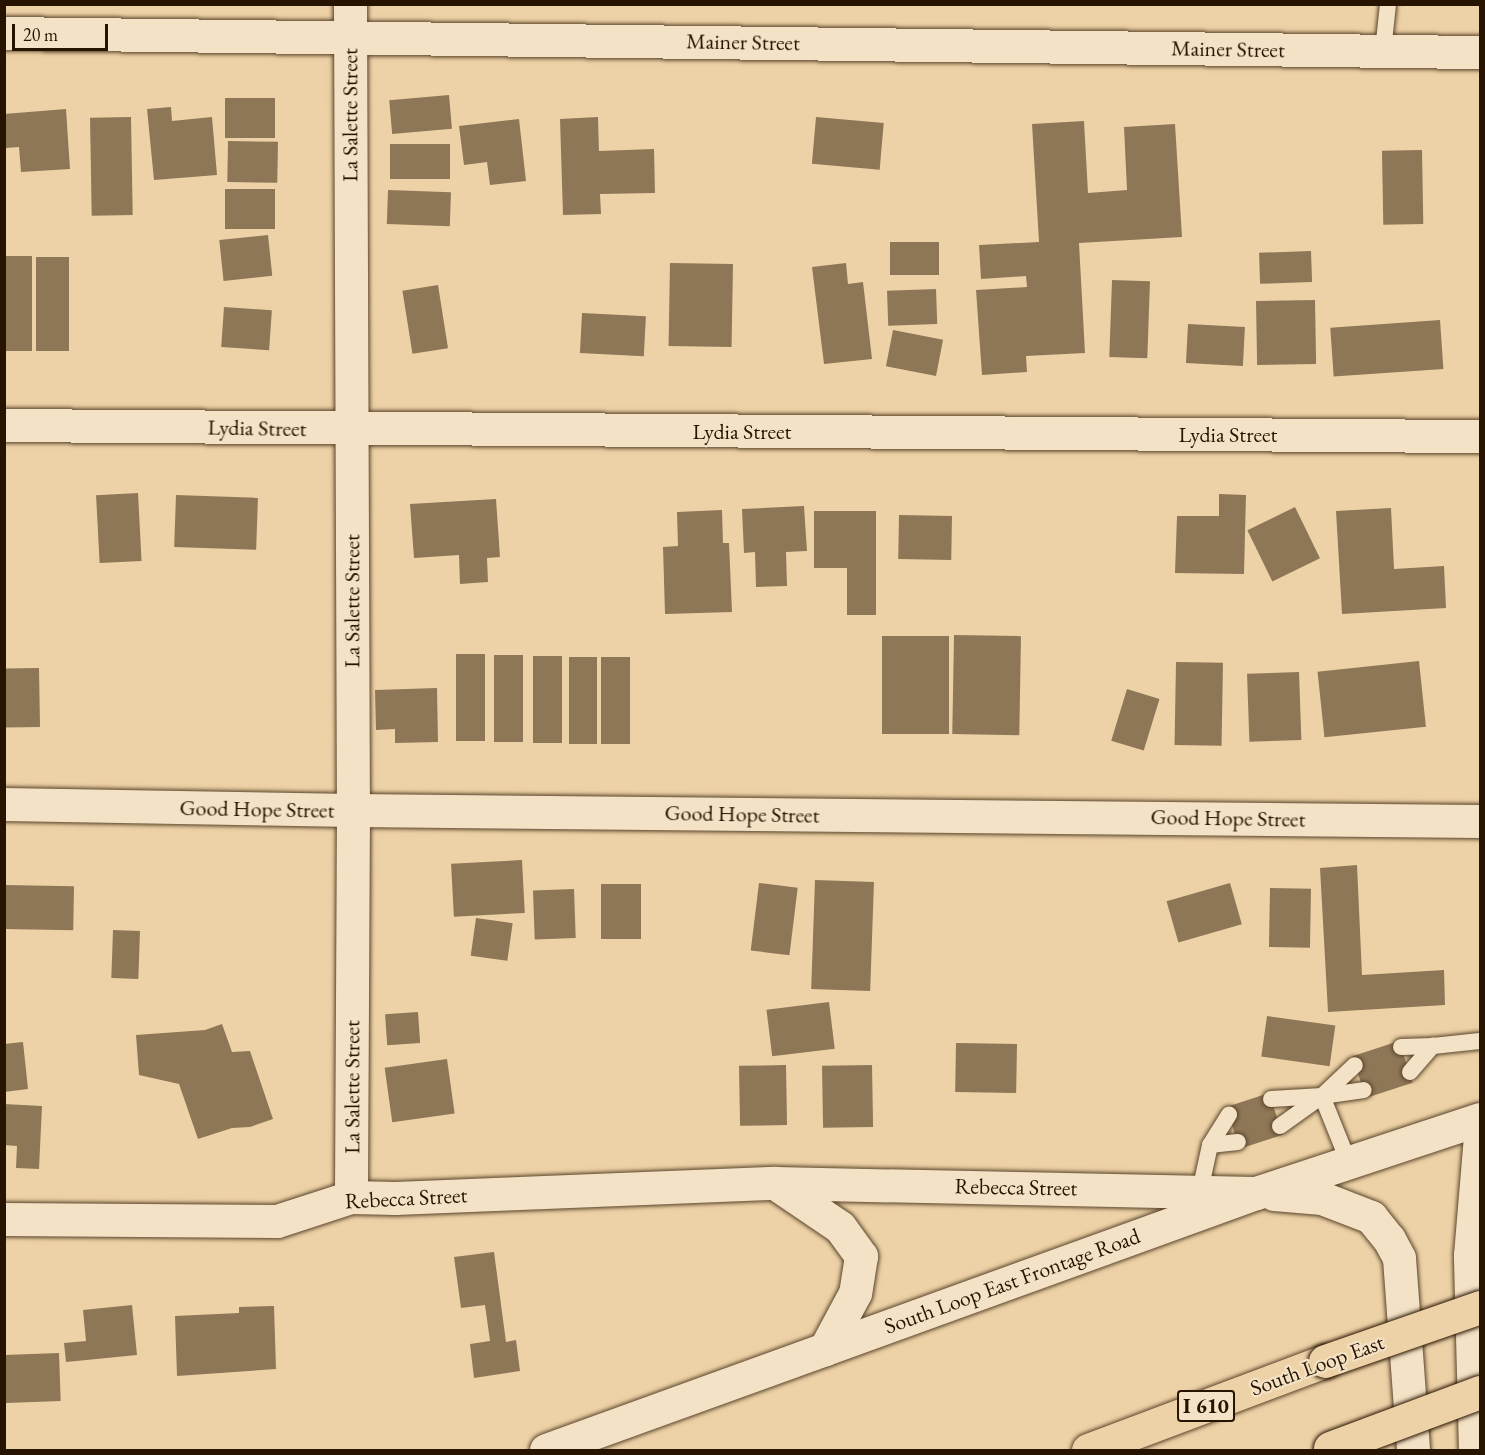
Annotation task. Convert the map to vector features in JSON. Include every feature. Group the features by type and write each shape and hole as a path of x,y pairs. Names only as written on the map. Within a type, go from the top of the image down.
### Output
{"highway":[{"name":"South Loop East","path":"1088,1450 1325,1361 1480,1307"},
{"path":"1327,1449 1480,1392"}],"street":[{"name":"Mainer Street","path":"4,33 350,20 1480,52"},
{"name":"La Salette Street","path":"350,20 353,810 351,1197"},
{"name":"Lydia Street","path":"4,425 1480,436"},
{"name":"Good Hope Street","path":"4,804 353,810 1480,820"},
{"name":"South Loop East Frontage Road","path":"546,1450 1256,1193 1480,1119"},
{"path":"1475,1450 1470,1255 1480,1137"},
{"name":"Rebecca Street","path":"4,1219 277,1221 351,1197 775,1183 1200,1191 1322,1198 1371,1217 1389,1239 1399,1258 1413,1450"},
{"path":"775,1183 840,1227 861,1256 855,1293 825,1349"}],"lane":[{"path":"1383,51 1388,4"},
{"path":"1401,1047 1480,1041"},
{"path":"1410,1072 1433,1046"},
{"path":"1280,1126 1322,1096 1355,1065"},
{"path":"1271,1099 1322,1096 1364,1090"},
{"path":"1322,1096 1349,1163"},
{"path":"1200,1191 1210,1145 1228,1115"},
{"path":"1210,1145 1238,1142"}],"building":[{"path":"449,95 452,129 392,134 389,100"},
{"path":"225,98 275,98 275,138 225,138"},
{"path":"171,107 172,121 212,117 217,175 154,180 147,109"},
{"path":"66,109 70,169 21,172 19,147 6,148 4,114"},
{"path":"131,117 133,215 92,216 90,118"},
{"path":"598,117 599,151 654,149 655,193 600,194 601,214 563,215 560,119"},
{"path":"816,117 884,123 880,170 812,164"},
{"path":"519,119 526,181 490,185 487,162 464,165 459,126"},
{"path":"1084,121 1088,193 1127,190 1124,127 1175,124 1182,237 1079,243 1085,353 1026,356 1027,372 982,375 976,290 1027,287 1026,276 981,279 979,245 1039,242 1032,124"},
{"path":"228,141 278,142 277,183 227,182"},
{"path":"390,144 450,144 450,179 390,179"},
{"path":"1422,150 1423,224 1383,225 1382,151"},
{"path":"225,189 275,189 275,229 225,229"},
{"path":"388,190 451,192 450,226 387,224"},
{"path":"268,235 272,276 224,281 219,240"},
{"path":"890,242 939,242 939,275 890,275"},
{"path":"1311,251 1312,282 1260,284 1259,253"},
{"path":"4,256 32,256 32,351 4,351"},
{"path":"36,257 69,257 69,351 36,351"},
{"path":"670,263 733,264 732,347 669,346"},
{"path":"846,263 848,284 863,282 872,359 824,364 812,267"},
{"path":"1112,280 1150,281 1147,358 1109,357"},
{"path":"438,285 448,348 412,354 402,291"},
{"path":"936,289 937,324 888,326 887,291"},
{"path":"1315,300 1316,364 1257,365 1256,301"},
{"path":"224,307 272,310 269,350 221,347"},
{"path":"582,313 646,316 644,356 580,353"},
{"path":"1440,320 1443,369 1334,377 1330,328"},
{"path":"1188,324 1245,327 1243,366 1186,363"},
{"path":"893,330 943,340 936,376 886,366"},
{"path":"138,493 142,561 100,563 96,495"},
{"path":"1219,494 1246,495 1244,574 1175,573 1177,516 1219,516"},
{"path":"176,495 258,498 256,550 174,547"},
{"path":"496,499 500,557 487,558 488,582 460,584 459,555 414,558 410,504"},
{"path":"804,506 807,551 786,552 787,586 756,587 755,552 744,553 742,509"},
{"path":"1295,507 1320,558 1272,581 1247,530"},
{"path":"1391,508 1394,569 1444,566 1446,608 1342,614 1336,511"},
{"path":"722,510 723,543 729,543 732,612 665,614 663,547 678,546 677,512"},
{"path":"814,511 876,511 876,615 847,615 847,568 814,568"},
{"path":"899,515 952,516 951,560 898,559"},
{"path":"954,635 1021,636 1019,735 952,734"},
{"path":"882,636 949,636 949,734 882,734"},
{"path":"456,654 485,654 485,741 456,741"},
{"path":"494,655 523,655 523,742 494,742"},
{"path":"533,656 562,656 562,743 533,743"},
{"path":"569,657 597,657 597,744 569,744"},
{"path":"601,657 630,657 630,744 601,744"},
{"path":"1419,661 1426,727 1324,737 1318,672"},
{"path":"1176,662 1223,663 1222,746 1175,745"},
{"path":"39,668 40,727 5,728 4,669"},
{"path":"1299,672 1301,740 1249,742 1247,674"},
{"path":"437,688 438,742 395,743 395,729 376,730 375,690"},
{"path":"1127,689 1160,699 1144,751 1111,741"},
{"path":"522,860 525,913 454,917 451,864"},
{"path":"1357,865 1362,975 1444,970 1445,1005 1328,1012 1320,868"},
{"path":"815,880 874,882 870,991 811,989"},
{"path":"759,883 798,888 789,955 751,950"},
{"path":"1230,883 1242,924 1178,943 1167,901"},
{"path":"601,884 641,884 641,939 601,939"},
{"path":"5,885 74,886 73,930 4,929"},
{"path":"1270,888 1311,889 1310,948 1269,947"},
{"path":"574,889 576,938 535,939 533,890"},
{"path":"476,918 513,923 507,961 471,956"},
{"path":"113,930 140,931 138,979 111,978"},
{"path":"829,1002 835,1049 772,1056 766,1010"},
{"path":"418,1012 420,1043 387,1045 385,1014"},
{"path":"1267,1016 1335,1026 1330,1066 1261,1057"},
{"path":"222,1024 232,1052 250,1051 273,1119 250,1127 232,1128 198,1139 179,1084 139,1075 136,1035 205,1030"},
{"path":"1399,1041 1413,1083 1366,1098 1352,1056"},
{"path":"23,1042 28,1089 4,1092 4,1044"},
{"path":"956,1043 1017,1044 1016,1093 955,1092"},
{"path":"447,1059 455,1113 392,1122 385,1068"},
{"path":"786,1065 787,1125 740,1126 739,1066"},
{"path":"872,1065 873,1127 823,1128 822,1066"},
{"path":"1269,1093 1283,1135 1240,1149 1226,1107"},
{"path":"4,1104 42,1106 39,1169 16,1168 17,1146 4,1145"},
{"path":"494,1252 506,1342 516,1340 520,1371 474,1378 470,1344 490,1341 485,1305 461,1308 454,1257"},
{"path":"132,1305 137,1355 66,1362 64,1343 86,1341 83,1310"},
{"path":"274,1306 276,1369 177,1376 175,1316 239,1313 239,1307"},
{"path":"59,1353 61,1401 6,1403 4,1355"}]}
